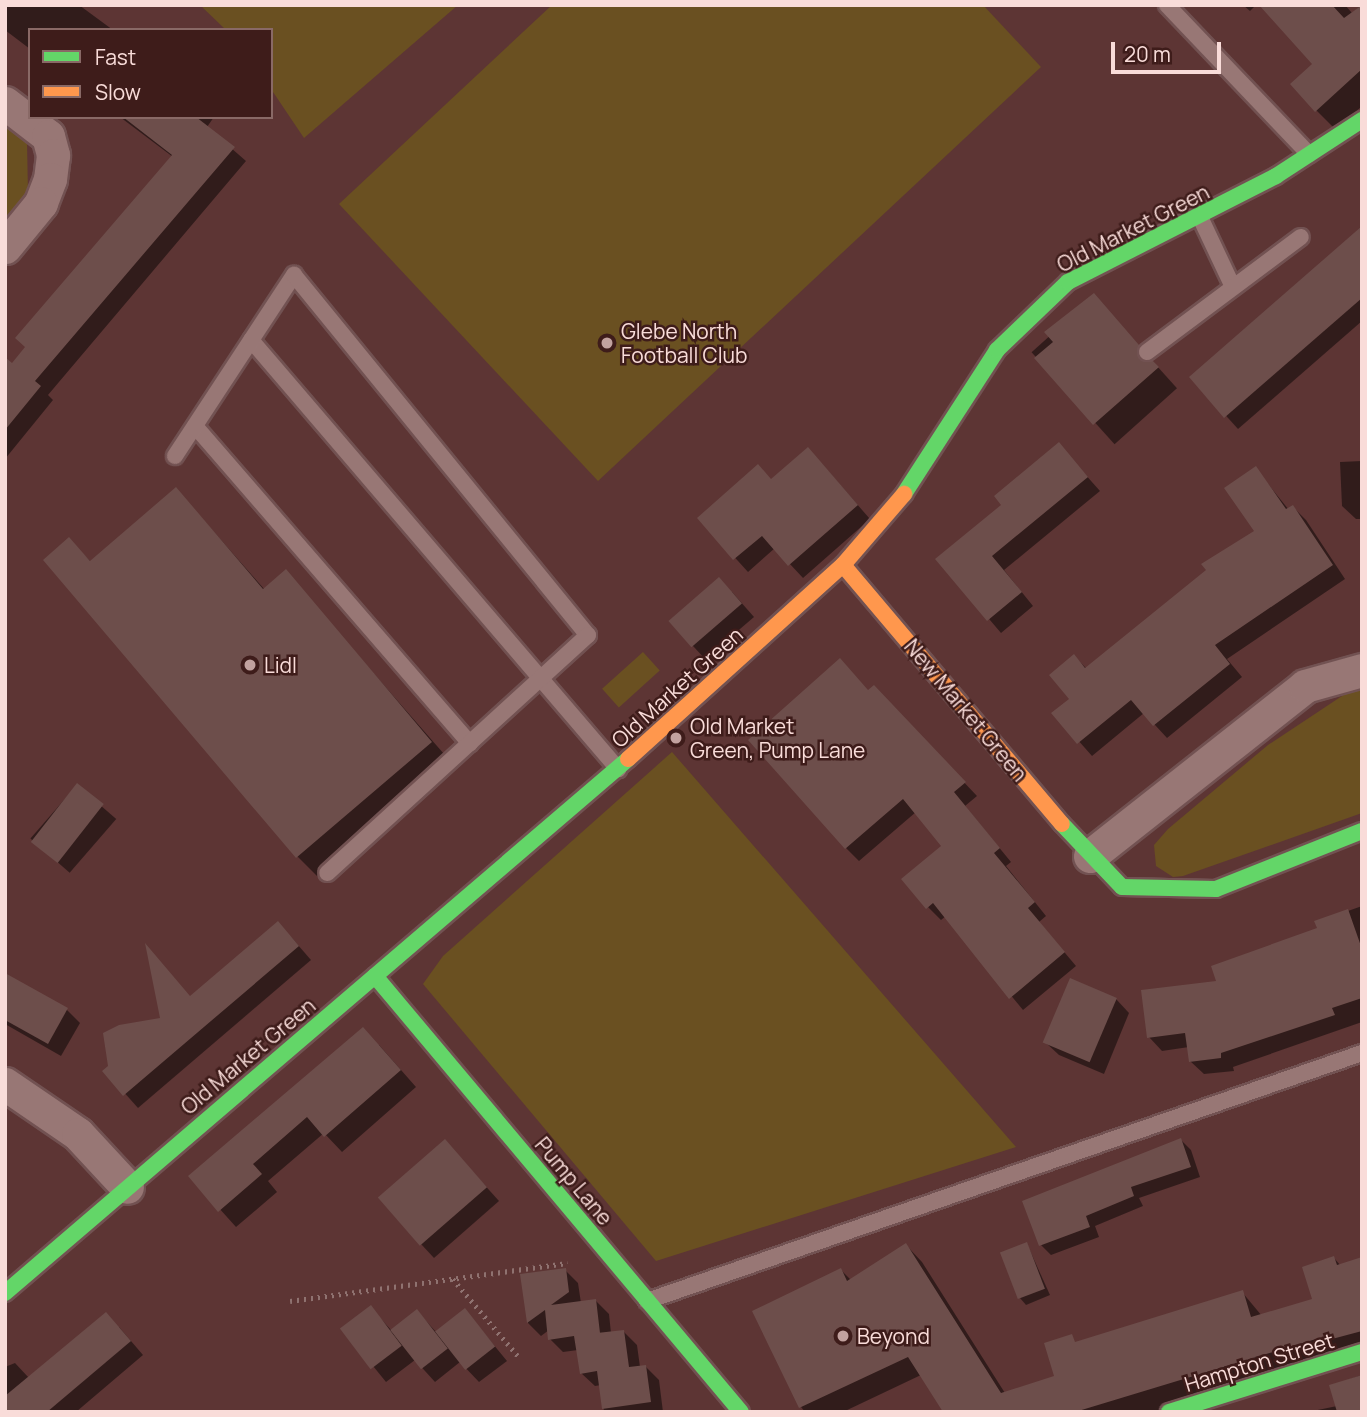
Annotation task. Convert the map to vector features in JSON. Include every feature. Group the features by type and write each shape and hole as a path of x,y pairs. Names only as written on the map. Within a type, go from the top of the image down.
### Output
{"main road":[{"name":"Old Market Green","path":"5,1293 618,769 843,565 903,496 997,350 1031,313 1068,282 1200,217 1311,156 1362,120"},
{"name":"New Market Green","path":"843,565 1090,856 1122,887 1216,890 1362,831"},
{"name":"Pump Lane","path":"375,976 741,1412"},
{"name":"Hampton Street","path":"1170,1412 1241,1401 1362,1352"}],"street":[{"path":"5,103 48,136 52,155 51,179 41,203 5,247"},
{"path":"1090,856 1305,686 1362,670"},
{"path":"5,1084 78,1134 127,1187"}],"lane":[{"path":"1167,5 1311,156"},
{"path":"1200,217 1233,287"},
{"path":"1147,352 1301,237"},
{"path":"175,456 294,275 588,635 327,873"},
{"path":"251,340 618,769"},
{"path":"195,426 470,743"},
{"path":"648,1301 1362,1052"}],"path":[{"path":"290,1301 589,1260 605,1250"},
{"path":"453,1279 518,1356"}],"shaded area":[{"path":"200,5 458,5 304,138 273,92 273,28 224,28"},
{"name":"Glebe North Football Club","path":"552,5 983,5 1041,67 598,481 339,204"},
{"path":"5,120 27,143 28,192 5,219"},
{"path":"643,652 660,671 619,707 602,689"},
{"path":"1362,690 1362,813 1183,876 1173,877 1156,866 1154,845 1168,829 1268,745 1348,692"},
{"path":"672,752 1016,1147 656,1261 423,984 443,956"}],"building":[{"path":"1259,5 1332,5 1344,18 1362,5 1362,69 1315,112 1290,84 1312,64"},
{"path":"126,119 199,119 235,147 35,381 41,386 5,430 5,357 12,363 25,347 15,338 172,155"},
{"path":"1362,226 1362,298 1224,418 1189,377"},
{"path":"1094,293 1139,345 1139,359 1153,361 1159,367 1093,425 1034,358 1053,342 1044,332"},
{"path":"1059,442 1088,477 992,556 1022,592 987,621 935,559 1001,505 994,496"},
{"path":"808,447 858,505 788,566 762,536 733,560 697,518 758,464 771,479"},
{"path":"1256,466 1286,509 1293,505 1333,565 1215,645 1230,664 1153,726 1131,700 1077,744 1051,713 1069,699 1049,675 1074,654 1085,668 1206,570 1201,564 1254,531 1224,488"},
{"name":"Lidl","path":"176,487 263,589 286,569 432,742 296,858 43,560 69,537 90,561"},
{"path":"719,577 742,603 691,647 668,621"},
{"path":"840,658 868,690 874,685 966,782 954,792 1000,848 994,853 1035,902 1028,908 1065,952 1009,999 933,903 926,909 901,879 941,846 903,799 845,849 748,740"},
{"path":"77,783 104,804 58,863 31,842"},
{"path":"1348,909 1362,949 1362,998 1332,1008 1335,1015 1221,1053 1221,1058 1189,1062 1185,1033 1147,1038 1141,990 1216,981 1211,966 1317,928 1314,921"},
{"path":"278,921 299,946 123,1096 102,1071 108,1066 103,1033 119,1025 160,1018 145,943 190,996"},
{"path":"5,973 68,1008 48,1044 5,1020"},
{"path":"1070,978 1117,998 1090,1062 1043,1042"},
{"path":"363,1027 401,1070 324,1137 307,1117 253,1164 262,1174 218,1212 188,1176"},
{"path":"1181,1138 1191,1167 1131,1187 1134,1196 1086,1216 1090,1227 1039,1246 1022,1201"},
{"path":"445,1139 487,1187 420,1246 378,1197"},
{"path":"1027,1242 1045,1289 1018,1299 1000,1252"},
{"path":"906,1243 1001,1393 1054,1376 1044,1343 1072,1334 1075,1342 1243,1290 1251,1317 1312,1299 1302,1267 1334,1256 1337,1265 1362,1257 1362,1331 1317,1343 1316,1339 1075,1412 943,1412 908,1357 799,1408 752,1311 841,1268 847,1281"},
{"path":"566,1268 569,1292 551,1305 596,1299 600,1333 624,1330 629,1367 646,1365 651,1402 602,1409 597,1371 580,1374 574,1336 548,1340 545,1310 527,1323 520,1274"},
{"path":"371,1305 402,1346 371,1369 340,1328"},
{"path":"465,1308 495,1347 465,1370 435,1331"},
{"path":"417,1309 448,1348 421,1369 390,1330"},
{"path":"106,1312 131,1341 47,1412 5,1412 5,1396"},
{"path":"1362,1375 1362,1412 1337,1412 1329,1385"}],"traffic: fast":[{"path":"904,494 997,350 1068,282 1276,176 1362,120"},
{"path":"5,1293 628,759"},
{"path":"1062,824 1122,887 1216,889 1362,831"},
{"path":"375,976 741,1412"},
{"path":"1169,1412 1362,1352"}],"traffic: slow":[{"path":"628,759 843,565 904,494"},
{"path":"843,565 1062,824"}],"place":[{"name":"Glebe North Football Club","path":"607,343"},
{"name":"Lidl","path":"250,665"},
{"name":"Old Market Green, Pump Lane","path":"676,738"},
{"name":"Beyond","path":"843,1336"}]}
